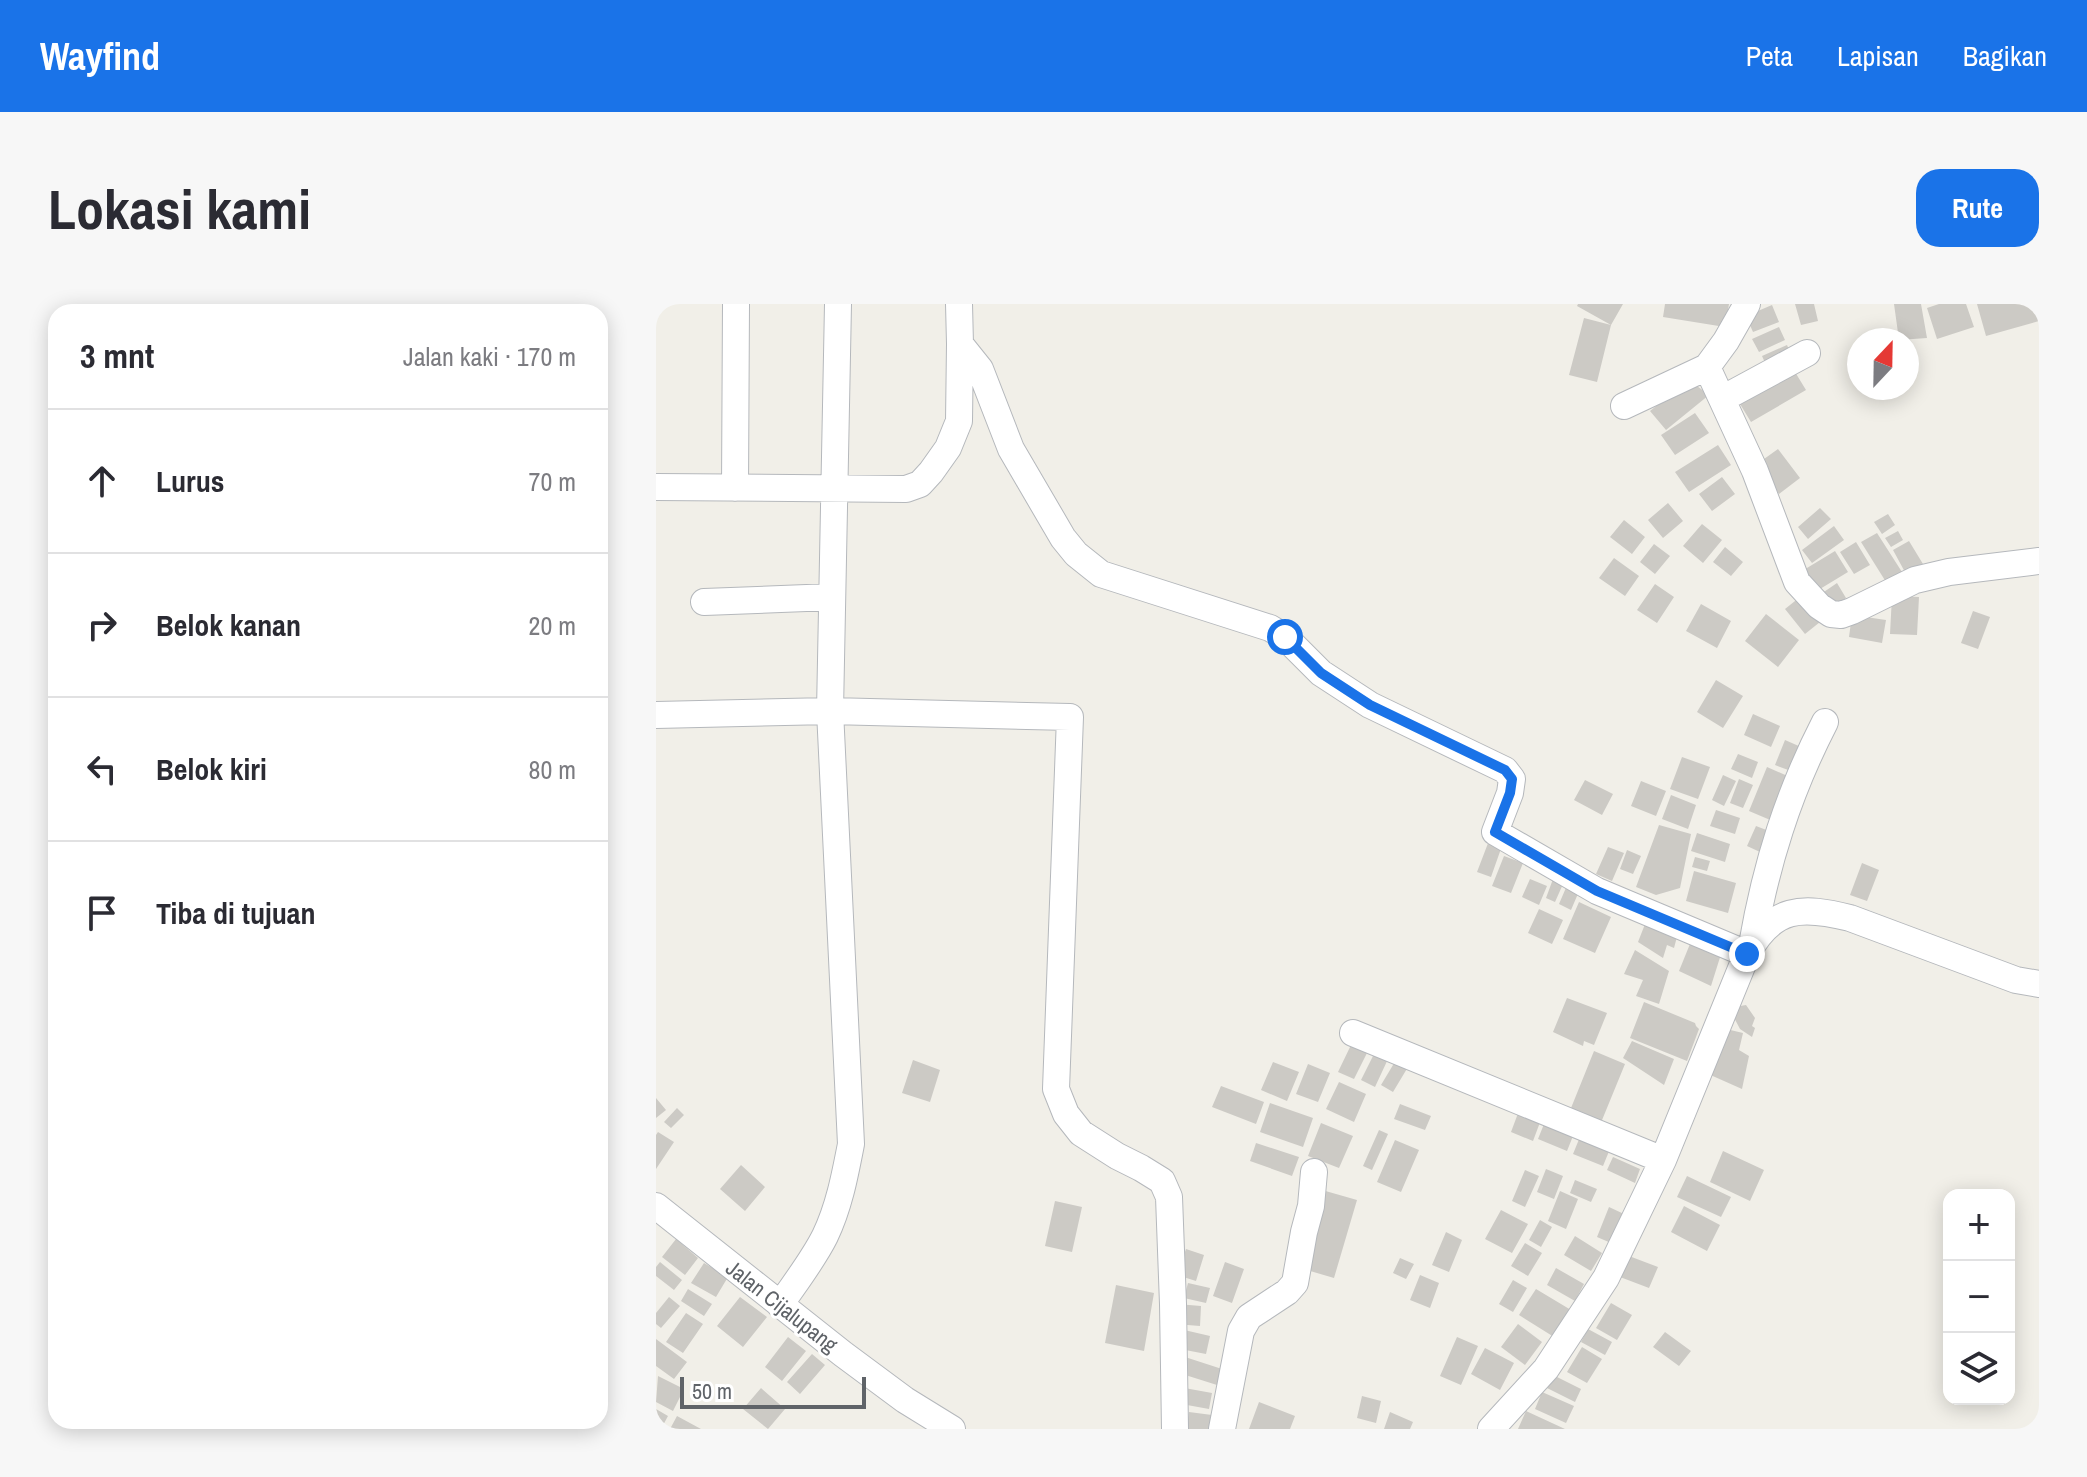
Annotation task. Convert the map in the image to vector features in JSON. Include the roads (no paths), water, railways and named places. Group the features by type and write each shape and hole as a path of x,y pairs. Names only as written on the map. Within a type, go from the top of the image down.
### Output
{"street":[{"path":"735,488 736,304"},
{"path":"780,1305 824,1239 844,1179 851,1144 830,711 838,304"},
{"path":"656,487 906,489 920,484 948,448 959,421 959,304"},
{"path":"1624,406 1707,367 1747,304"},
{"path":"960,344 980,369 1011,449 1063,538 1076,554 1101,574 1270,628 1285,637 1321,673 1370,705 1505,770 1512,779 1510,793 1495,832 1597,891 1749,950"},
{"path":"1722,399 1807,353"},
{"path":"1707,367 1755,471 1797,582 1831,614 1841,615 1852,611 1915,580 1949,572 2039,561"},
{"path":"704,602 832,597"},
{"path":"656,715 830,711 1070,717 1056,1089 1066,1114 1081,1133 1162,1181 1169,1197 1175,1429"},
{"path":"1491,1429 1546,1369 1571,1334 1606,1278 1663,1160 1749,950 1780,825 1806,759 1825,722"},
{"path":"1749,950 1764,930 1780,918 1793,912 1822,911 1850,918 2016,980 2039,984"},
{"path":"1353,1033 1663,1160"},
{"path":"1222,1429 1241,1331 1249,1317 1287,1292 1295,1283 1311,1206 1314,1172"},
{"name":"Jalan Cijalupang","path":"656,1206 905,1400 952,1429"}]}
